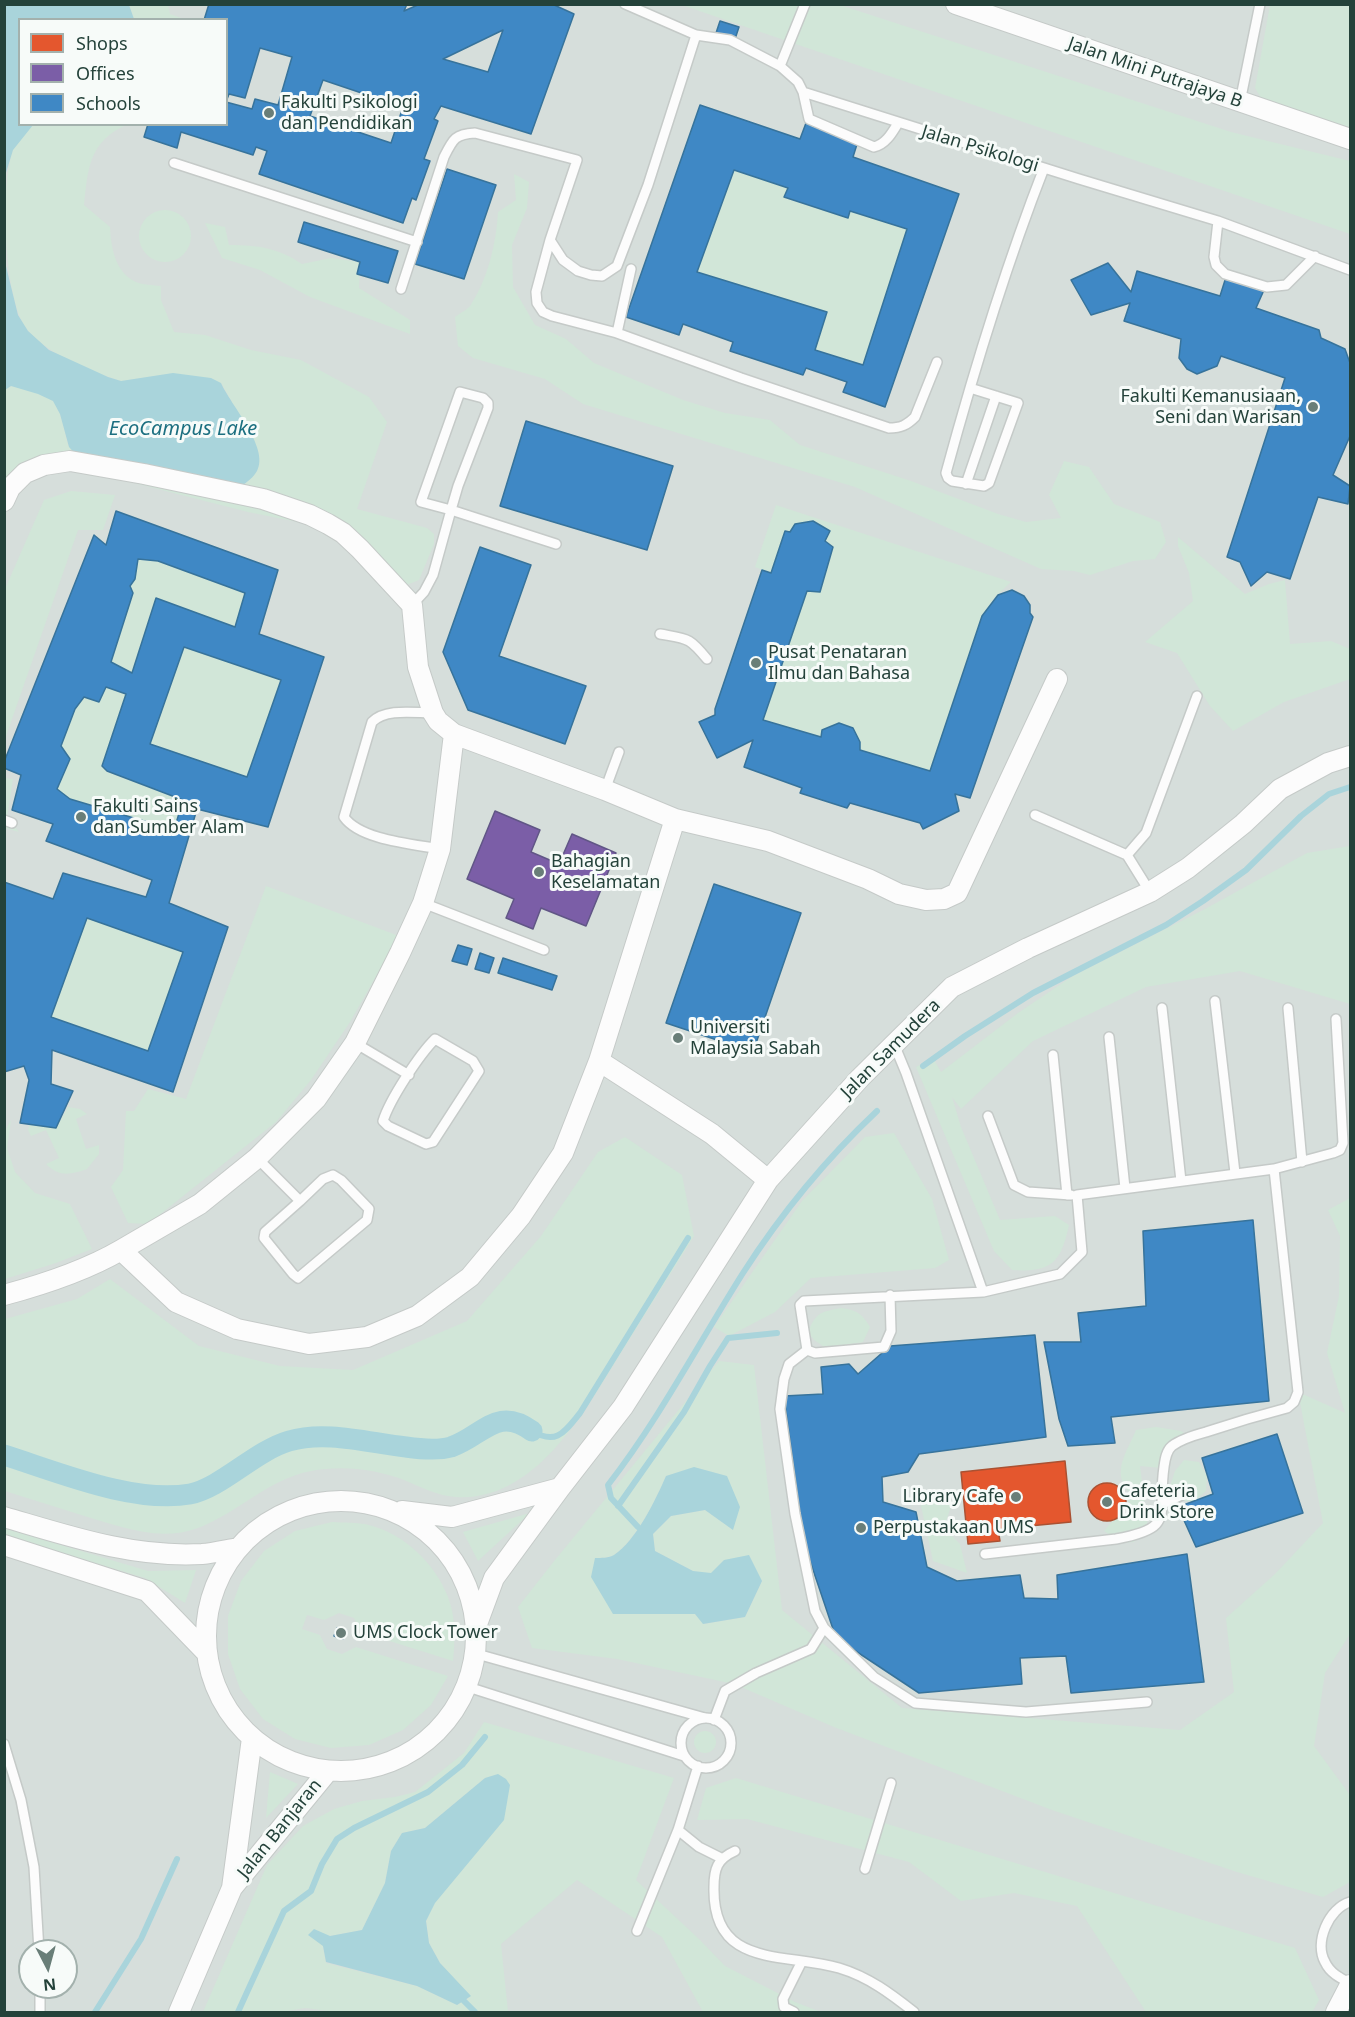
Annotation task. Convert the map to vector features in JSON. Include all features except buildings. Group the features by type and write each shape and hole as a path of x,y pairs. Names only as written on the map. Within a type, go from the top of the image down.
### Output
{"street":[{"name":"Jalan Mini Putrajaya B","path":"958,5 1350,138"},
{"path":"4,501 10,488 25,473 44,465 69,461 263,499 310,514 343,533 412,604 418,667 433,712 438,721 454,734 605,790 675,819 768,841 868,879 899,894 926,900 945,899 957,893 1057,679"},
{"path":"4,1295 47,1283 106,1259 200,1204 257,1158 316,1099 355,1043 423,903 440,849 454,734"},
{"name":"Jalan Samudera","path":"477,1624 494,1578 623,1407 768,1180 860,1078 894,1044 952,987 1028,948 1150,892 1188,868 1243,825 1280,789 1329,763 1350,756"},
{"path":"122,1250 176,1302 237,1329 309,1344 367,1337 417,1316 470,1277 521,1216 563,1153 599,1061 675,819"},
{"path":"599,1061 712,1134 768,1180"},
{"path":"391,1509 421,1525 452,1556 472,1595 477,1624 477,1654 468,1687 442,1726 426,1742 396,1760 363,1769 328,1771 287,1760 252,1738 220,1700 206,1652 206,1615 214,1588 217,1579 238,1548 263,1525 292,1509 325,1501 359,1501 391,1509 452,1517 560,1488"},
{"path":"4,1517 87,1541 148,1553 203,1554 238,1548"},
{"path":"4,1545 147,1591 206,1652"},
{"name":"Jalan Banjaran","path":"179,2013 232,1888 252,1738"},
{"name":"Jalan Banjaran","path":"232,1888 328,1771"},
{"path":"1336,2013 1350,1984"}],"lane":[{"path":"625,4 696,35 730,40 780,66 798,82 803,92 809,119 874,147 891,135 898,123"},
{"path":"780,66 805,4"},
{"path":"1240,102 1260,4"},
{"path":"550,240 563,260 578,271 602,276 617,266 648,185 696,35"},
{"name":"Jalan Psikologi","path":"803,92 1218,221 1350,270"},
{"path":"401,289 444,157 452,141 461,134 475,133 577,160 550,240 536,292 537,303 543,312 617,333 889,428 900,428 909,424 915,417 937,362"},
{"path":"174,163 417,242"},
{"path":"970,388 1018,403 989,483 984,486 952,481 946,473 970,388 1022,226 1044,168"},
{"path":"1218,221 1214,257 1216,265 1225,274 1267,287 1286,285 1315,256"},
{"path":"617,333 631,269"},
{"path":"412,604 424,592 433,575 451,510 458,486 488,408 488,403 483,398 460,392 421,502 451,510 556,544"},
{"path":"966,484 996,396"},
{"path":"660,634 686,639 694,643 707,659"},
{"path":"1127,855 1146,833 1197,696"},
{"path":"433,712 391,713 378,716 372,722 344,817 350,826 365,834 440,849"},
{"path":"605,790 619,752"},
{"path":"1035,815 1127,855 1150,892"},
{"path":"423,903 544,950"},
{"path":"1215,1001 1235,1173"},
{"path":"1162,1008 1181,1180"},
{"path":"1288,1008 1302,1162"},
{"path":"988,1116 1014,1185 1028,1192 1072,1195 1274,1169 1302,1162 1340,1150 1343,1143 1336,1019"},
{"path":"1109,1037 1125,1188"},
{"path":"435,1039 473,1061 478,1071 433,1142 426,1144 388,1126 383,1121 391,1102 409,1076 435,1039"},
{"path":"355,1043 409,1076"},
{"path":"894,1044 906,1072 983,1292"},
{"path":"807,1350 800,1305 804,1301 983,1292 1060,1274 1082,1252 1053,1055"},
{"path":"257,1158 300,1201"},
{"path":"985,1554 1136,1535 1155,1527 1159,1521 1162,1504 1165,1456 1171,1447 1199,1434 1287,1408 1294,1402 1298,1392 1274,1169"},
{"path":"333,1175 341,1180 369,1209 370,1214 367,1220 298,1278 264,1238 265,1232 300,1201 323,1179 333,1175"},
{"path":"807,1350 815,1353 884,1347 891,1331 890,1295"},
{"path":"807,1350 789,1364 784,1379 780,1409 795,1514 815,1611 824,1628 874,1677 915,1702 1026,1712 1147,1702"},
{"path":"1162,1504 1190,1491"},
{"path":"710,1719 725,1691 756,1673 811,1649 824,1628"},
{"path":"468,1687 684,1756 698,1766 706,1768 722,1762 731,1747 727,1730 722,1724 710,1719 477,1654"},
{"path":"684,1756 681,1739 684,1731 697,1720 710,1719"},
{"path":"4,1744 21,1800 34,1867 38,1939"},
{"path":"637,1931 678,1830 698,1766"},
{"path":"865,1869 891,1783"},
{"path":"678,1830 699,1847 721,1858"},
{"path":"735,1851 721,1858 714,1870 714,1896 720,1925 734,1944 764,1955 840,1968 880,1985 914,2013"},
{"path":"1350,1902 1332,1913 1321,1948 1329,1969 1350,1984"},
{"path":"794,2013 784,2007 783,1999 802,1961"}],"shaded area":[{"name":"Universiti Malaysia Sabah","path":"5,5 1350,5 1350,2012 5,2012"}],"green space":[{"path":"129,5 168,5 170,14 181,18 134,18"},
{"path":"682,5 840,5 1231,132 1350,161 1350,234"},
{"path":"1270,5 1350,5 1350,131 1264,103 1255,88"},
{"path":"32,126 124,126 104,139 93,157 89,168 84,205 110,227 113,251 119,266 129,278 136,282 161,286 161,300 174,332 205,335 251,350 301,360 369,397 387,422 357,509 427,528 434,534 434,544 419,580 397,585 318,526 248,512 63,466 17,481 5,512 4,390 11,386 38,393 56,404 69,447 244,485 257,471 234,406 221,383 121,381 72,362 48,348 29,332 20,317 14,296 6,243 6,188 13,150"},
{"path":"734,170 788,188 784,198 847,218 850,211 907,229 863,365 815,350 827,312 697,272"},
{"path":"514,174 529,182 527,208 512,245 513,287 535,325 566,339 594,363 683,400 725,413 770,420 800,445 1026,522 1061,518 1049,495 1064,461 1089,467 1114,504 1160,522 1166,542 1155,559 1133,561 1090,575 1074,571 1041,569 855,487 583,404 545,379 473,358 458,346 455,317 470,306 482,284 493,249 498,212 516,200"},
{"path":"165,210 175,212 183,218 189,226 191,236 189,246 183,254 175,260 165,262 155,260 147,254 141,246 139,236 141,226 147,218 155,212"},
{"path":"205,223 225,227 229,245 267,249 285,254 302,264 331,258 360,262 359,288 410,320 410,334 310,297 260,270 222,258"},
{"path":"71,491 115,495 103,530 78,530 5,739 5,589 44,500"},
{"path":"776,505 1011,582 995,597 982,616 930,771 860,750 860,742 853,728 840,724 822,730 821,737 763,720 807,591 820,592 833,547 825,541 829,531 813,521 795,524 771,573 755,567"},
{"path":"1178,537 1245,594 1285,580 1290,644 1331,641 1350,649 1350,679 1284,702 1233,731 1210,706 1177,653 1145,642 1193,601 1189,573 1178,546"},
{"path":"138,559 158,561 245,593 235,627 156,598 132,673 111,662 133,593 130,586 135,579"},
{"path":"184,647 281,680 247,777 150,744"},
{"path":"106,687 126,694 102,766 107,772 183,800 174,830 70,799 57,789 70,759 61,746 75,709 84,697 99,702"},
{"path":"5,778 13,779 7,818 19,832 5,828"},
{"path":"1350,846 1350,1004 1240,971 1146,987 1033,1041 961,1109 952,1097 961,1127 1000,1220 1055,1216 1069,1225 1058,1256 1046,1267 1012,1270 994,1251 916,1067 933,1058 941,1072 1018,1013 1073,976 1205,909 1307,853"},
{"path":"266,886 399,936 350,1022 311,1080 276,1122 148,1224 128,1223 111,1187 123,1170 126,1111 134,1111 148,1089 186,1099"},
{"path":"87,918 183,952 148,1051 51,1017"},
{"path":"68,1107 80,1109 87,1114 76,1119 86,1149 99,1145 99,1154 87,1169 65,1174 46,1164 59,1158 46,1130 31,1136 28,1130 31,1121 56,1128"},
{"path":"11,1120 7,1148 15,1172 35,1193 70,1204 92,1249 5,1279 4,1133"},
{"path":"894,1133 932,1199 949,1260 935,1268 811,1278 775,1312 729,1336 714,1327 802,1201 865,1137"},
{"path":"625,1137 682,1175 694,1236 576,1422 557,1446 535,1467 512,1484 485,1494 456,1497 436,1493 382,1473 346,1468 323,1469 295,1475 281,1481 213,1522 183,1532 168,1534 137,1531 5,1491 5,1319 77,1299 110,1279 199,1346 280,1366 353,1370 467,1321 541,1236 598,1152"},
{"path":"1350,1198 1350,1634 1325,1673 1314,1746 1350,1795 1350,1882 1323,1897 1237,1872 1052,1810 834,1727 734,1684 617,1659 532,1648 518,1607 719,1361 754,1365 782,1610 902,1708 1180,1730 1234,1692 1226,1618 1275,1574 1323,1523 1298,1392 1345,1413 1327,1353 1339,1296 1340,1236 1328,1210","holes":["666,1476 733,1530 705,1510 671,1516 653,1534 655,1551 693,1571 711,1574 724,1560 762,1581 745,1617 704,1624 695,1614 614,1614 595,1558 614,1555 630,1540 651,1508"]},
{"path":"841,1308 858,1313 870,1327 863,1342 826,1348 814,1340 808,1332 820,1314"},
{"path":"1156,1427 1181,1431 1190,1437 1170,1449 1162,1468 1140,1466 1148,1528 1134,1542 1122,1543 1104,1531 1114,1519 1128,1514 1129,1492 1121,1477 1122,1462 1136,1430"},
{"path":"1184,1460 1199,1462 1207,1476 1206,1491 1194,1501 1178,1501 1169,1489 1175,1471"},
{"path":"937,1490 952,1503 944,1528 960,1544 967,1573 933,1561 918,1492"},
{"path":"530,1513 478,1561 463,1532"},
{"path":"332,1522 369,1525 382,1529 406,1543 427,1562 435,1573 448,1597 454,1621 453,1661 361,1632 354,1618 339,1613 324,1620 307,1615 302,1629 320,1635 327,1649 342,1654 356,1647 448,1676 431,1705 403,1730 369,1745 331,1748 295,1739 263,1719 240,1689 228,1654 228,1616 241,1581 264,1551 295,1531"},
{"path":"4,1528 148,1571 196,1570 185,1603 145,1578 5,1536"},
{"path":"484,1722 674,1778 636,1880 725,1966 795,2002 821,2012 703,2012 662,1937 577,1880 501,1944 508,2012 337,2012 305,2008 281,2012 203,2012 267,1865 303,1826 334,1809 362,1801 415,1792 464,1753","holes":["485,1778 426,1921 429,1943 440,1963 470,1997 457,2005 417,1986 326,1963 323,1946 330,1936 362,1930 385,1883 391,1851 402,1833 425,1828"]},
{"path":"705,1731 713,1734 716,1742 713,1750 705,1753 697,1750 694,1742 697,1734"},
{"path":"270,1772 298,1784 266,1818"},
{"path":"736,1778 1295,1948 1319,2000 1312,2012 1146,2012 1077,1906 1014,1893 961,1901 909,1862 747,1819 697,1820 706,1788"}],"water":[{"path":"5,4 129,5 134,18 18,18 18,126 32,126 13,150 5,176"},
{"name":"EcoCampus Lake","path":"4,258 18,315 28,331 49,350 121,381 173,373 211,378 221,383 254,439 260,461 255,474 232,492 79,458 69,447 60,414 53,401 11,386 5,390"},
{"path":"694,1467 727,1476 740,1507 733,1530 705,1510 671,1516 653,1534 655,1551 693,1571 711,1573 724,1560 749,1555 762,1581 745,1617 703,1624 695,1614 613,1614 591,1577 595,1558 614,1555 630,1540 651,1507 666,1476"},
{"path":"498,1774 510,1785 504,1820 435,1903 426,1921 429,1943 440,1963 471,1996 457,2005 417,1986 326,1962 323,1946 308,1935 314,1929 330,1936 362,1930 385,1883 391,1851 402,1833 425,1828 485,1778"}],"waterway":[{"path":"923,1066 1033,993 1166,925 1203,901 1246,870 1301,816 1329,794 1350,787"},
{"path":"638,1527 611,1498 608,1485 645,1434 743,1273 773,1230 822,1168 877,1111"},
{"path":"532,1431 554,1437 565,1431 580,1413 688,1238"},
{"path":"618,1506 684,1412 728,1338 777,1333"},
{"path":"4,1455 96,1485 145,1495 168,1496 190,1494 214,1485 276,1446 303,1438 348,1438 411,1448 434,1449 451,1447 499,1422 509,1421 532,1431"},
{"path":"238,2012 284,1911 311,1891 322,1864 337,1839 354,1828 428,1792 462,1765 485,1737"},
{"path":"95,2012 141,1939 177,1859"},
{"path":"464,2001 475,2012"}],"place":[{"name":"Fakulti Psikologi dan Pendidikan","path":"269,113"},
{"name":"Fakulti Kemanusiaan, Seni dan Warisan","path":"1313,407"},
{"name":"Pusat Penataran Ilmu dan Bahasa","path":"756,663"},
{"name":"Fakulti Sains dan Sumber Alam","path":"81,817"},
{"name":"Bahagian Keselamatan","path":"539,872"},
{"name":"Universiti Malaysia Sabah","path":"678,1038"},
{"name":"Library Cafe","path":"1016,1497"},
{"name":"Cafeteria Drink Store","path":"1107,1502"},
{"name":"Perpustakaan UMS","path":"861,1528"},
{"name":"UMS Clock Tower","path":"341,1633"}]}
